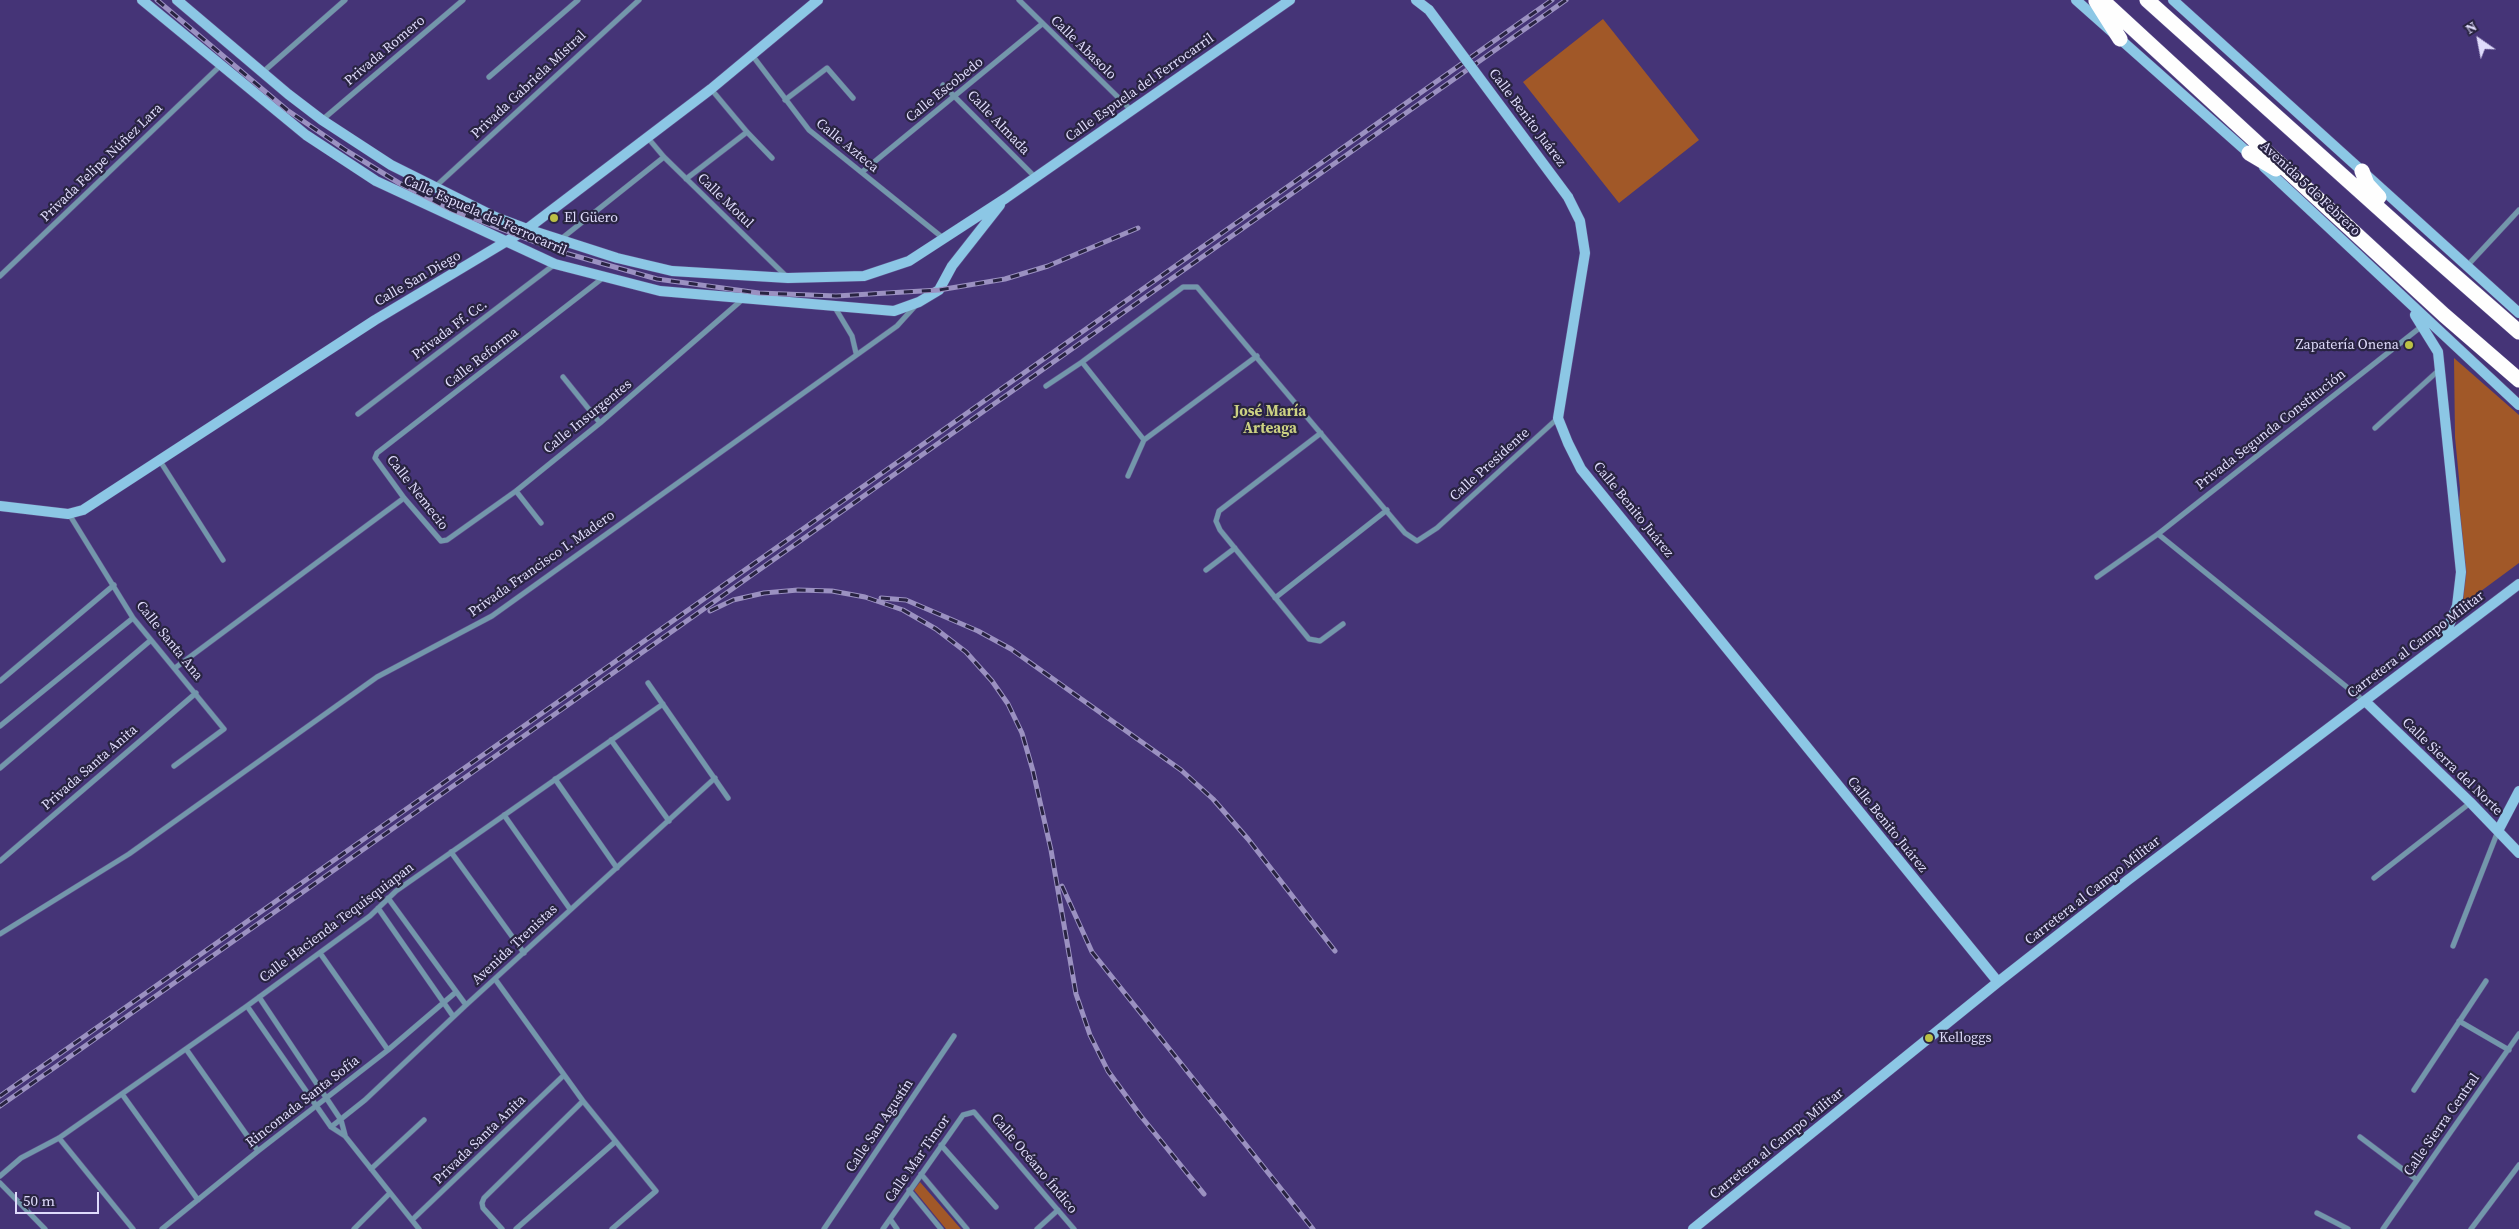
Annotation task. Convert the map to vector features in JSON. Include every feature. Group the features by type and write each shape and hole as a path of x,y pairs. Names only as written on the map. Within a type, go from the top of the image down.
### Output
{"highway":[{"path":"2095,0 2120,39"},
{"name":"Avenida 5 de Febrero","path":"2102,0 2299,182 2519,380"},
{"path":"2147,0 2413,240 2519,332"},
{"path":"2249,153 2299,182"},
{"path":"2362,171 2367,184 2398,217 2413,240"}],"street":[{"name":"Calle Espuela del Ferrocarril","path":"142,0 306,136 376,181 506,243 556,264 660,291 743,300 894,311 919,302 939,290 952,266 1006,198"},
{"name":"Calle Espuela del Ferrocarril","path":"177,0 322,120 391,165 527,230 672,271 788,278 874,274 909,261 1006,198 1290,0"},
{"path":"263,73 345,0"},
{"name":"Privada Romero","path":"322,120 463,0"},
{"path":"489,77 578,0"},
{"name":"Privada Gabriela Mistral","path":"435,187 639,0"},
{"name":"Calle San Diego","path":"0,506 68,514 83,510 375,320 527,230 711,89 818,0"},
{"name":"Calle Benito Juárez","path":"1416,0 1429,10 1568,197 1580,221 1585,252 1558,418 1568,443 1582,469 1998,982"},
{"name":"Avenida 5 de Febrero","path":"2076,0 2249,153 2409,305 2519,405"},
{"path":"2173,0 2519,313"},
{"name":"Calle Abasolo","path":"1021,1 1042,24 1132,110"},
{"name":"Calle Escobedo","path":"862,172 1042,24"},
{"name":"Calle Azteca","path":"752,54 784,100 809,130 944,239"},
{"name":"Privada Felipe Núñez Lara","path":"0,276 220,66"},
{"path":"784,100 827,68 853,98"},
{"name":"Calle Almada","path":"943,85 1035,177"},
{"path":"711,89 747,132 772,158"},
{"path":"686,179 747,132"},
{"name":"Calle Motul","path":"648,138 664,157 788,278"},
{"path":"560,240 664,157"},
{"path":"2467,266 2519,210"},
{"name":"Privada Ff. Cc.","path":"358,414 556,264"},
{"name":"Calle Reforma","path":"375,458 604,277"},
{"path":"1046,386 1082,362 1183,287 1197,287 1387,510 1275,598"},
{"name":"Calle Insurgentes","path":"441,541 447,540 516,490 600,423 743,300"},
{"name":"Privada Francisco I. Madero","path":"0,934 129,854 377,677 492,616 856,353 897,326 919,302"},
{"path":"2409,305 2438,352 2461,572 2456,606 2441,642"},
{"path":"834,306 852,336 856,353"},
{"name":"Privada Segunda Constitución","path":"2097,577 2158,534 2422,326"},
{"path":"1128,476 1144,440 1257,356"},
{"path":"1082,362 1144,440"},
{"path":"2375,428 2440,370"},
{"path":"563,377 600,423"},
{"name":"Calle Presidente","path":"1387,510 1405,532 1417,541 1437,528 1558,418"},
{"path":"1321,433 1219,512 1216,521 1220,530 1309,639 1320,641 1344,624"},
{"name":"Calle Nemecio","path":"375,458 404,498 441,541"},
{"path":"160,461 224,560"},
{"path":"516,490 541,524"},
{"path":"175,668 404,498"},
{"name":"Calle Santa Ana","path":"68,514 133,618 196,692 224,729 174,766"},
{"path":"2158,534 2365,701"},
{"path":"1206,570 1235,548"},
{"name":"Carretera al Campo Militar","path":"1692,1229 1998,982 2519,584"},
{"path":"0,681 114,585"},
{"path":"0,726 133,618"},
{"path":"0,768 151,640"},
{"path":"648,683 728,798"},
{"name":"Privada Santa Anita","path":"0,861 196,692"},
{"name":"Calle Sierra del Norte","path":"2365,701 2470,802 2519,853"},
{"name":"Calle Hacienda Tequisquiapan","path":"0,1176 31,1151 59,1138 247,1006 320,953 388,898 451,852 662,704"},
{"path":"611,740 669,821"},
{"name":"Avenida Trenistas","path":"331,1127 365,1100 570,909 618,868 715,778"},
{"path":"556,779 618,868"},
{"path":"2453,946 2498,831 2516,801 2519,791"},
{"path":"2374,878 2470,802"},
{"path":"504,815 570,909"},
{"path":"451,852 524,953"},
{"path":"388,898 466,1005"},
{"path":"378,908 454,1016"},
{"path":"320,953 388,1050"},
{"path":"495,979 583,1102 656,1191 612,1229"},
{"path":"2414,1090 2486,981"},
{"name":"Rinconada Santa Sofía","path":"162,1229 258,1151 388,1050 456,992"},
{"path":"259,997 341,1120 345,1136"},
{"path":"247,1006 331,1127 345,1136 418,1229"},
{"path":"2459,1021 2509,1050"},
{"name":"Calle Sierra Central","path":"2383,1229 2519,1034"},
{"name":"Calle San Agustín","path":"824,1229 954,1036"},
{"path":"186,1049 258,1151"},
{"name":"Privada Santa Anita","path":"412,1220 564,1075"},
{"path":"122,1094 198,1200"},
{"path":"502,1229 483,1208 484,1198 583,1102"},
{"name":"Calle Mar Timor","path":"883,1229 941,1145 966,1113 977,1114"},
{"name":"Calle Océano Índico","path":"977,1114 1074,1229"},
{"path":"371,1169 424,1120"},
{"path":"2360,1137 2417,1180"},
{"path":"59,1138 133,1229"},
{"path":"516,1229 615,1142"},
{"path":"941,1145 996,1207"},
{"path":"2471,1229 2519,1165"},
{"path":"921,1174 967,1229"},
{"path":"0,1183 45,1229"},
{"path":"909,1190 941,1229"},
{"path":"354,1229 390,1193"},
{"path":"1037,1229 1058,1210"},
{"path":"2317,1213 2348,1229"},
{"path":"890,1219 897,1229"}],"shaded area":[{"path":"1603,19 1699,140 1619,203 1523,82"},
{"path":"2454,358 2519,415 2519,563 2462,605 2457,538 2460,489 2455,437"},
{"path":"920,1182 961,1229 946,1229 914,1190"}],"railway":[{"path":"157,0 287,110 347,151 399,183 452,210 558,251 657,279 759,293 836,296 939,290 1005,279 1048,266 1138,228"},
{"path":"0,1096 1552,0"},
{"path":"0,1106 1566,0"},
{"path":"710,611 733,600 764,593 798,590 832,591 865,597 903,610 936,629 966,652 992,681 1008,704 1022,733 1033,771 1051,850 1076,994 1090,1035 1108,1071 1140,1115 1204,1194"},
{"path":"881,598 906,600 978,631 1011,649 1181,770 1213,799 1248,839 1335,951"},
{"path":"1062,886 1092,952 1313,1229"}],"place":[{"name":"El Güero","path":"554,218"},
{"name":"Zapatería Onena","path":"2409,345"},
{"name":"Kelloggs","path":"1929,1038"}],"district":[{"name":"José María Arteaga","path":"1270,420"}]}
